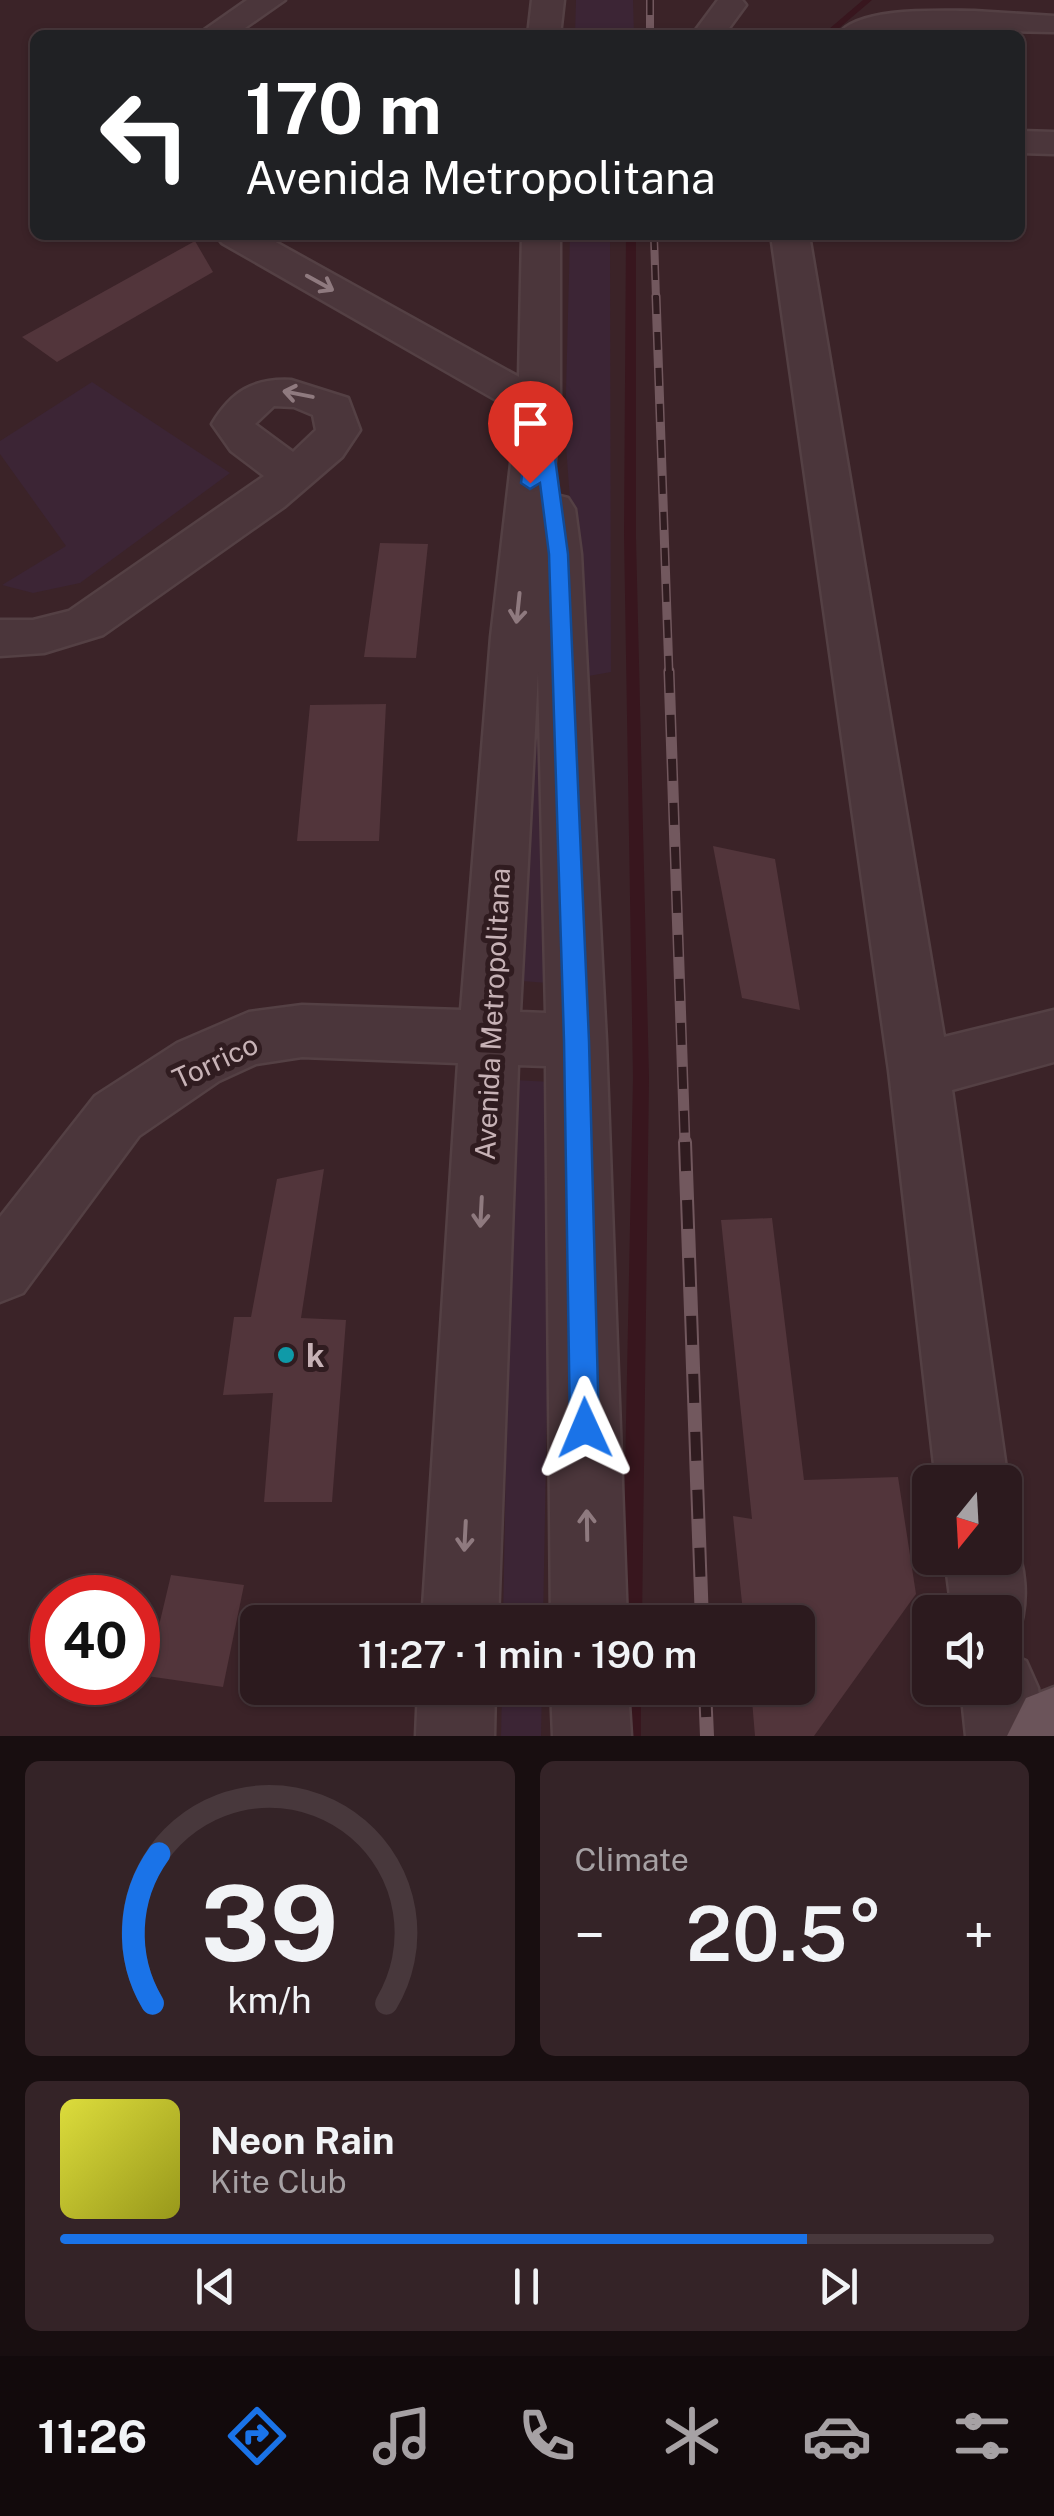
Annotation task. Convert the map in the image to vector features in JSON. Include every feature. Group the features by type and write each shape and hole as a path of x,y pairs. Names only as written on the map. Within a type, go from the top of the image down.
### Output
{"main road":[{"path":"1046,1736 1054,1726"}],"street":[{"path":"222,30 268,0"},
{"path":"545,30 548,0"},
{"path":"712,30 736,2"},
{"path":"860,30 906,22 1046,23"},
{"path":"1025,142 1054,143"},
{"path":"245,240 539,406"},
{"name":"Avenida Metropolitana","path":"461,1605 489,1037 514,637 539,406 541,240"},
{"path":"791,240 919,1071 970,1465"},
{"name":"Avenida Metropolitana","path":"539,406 558,554 576,1041 589,1605"},
{"path":"0,638 38,637 86,623 288,479"},
{"name":"Torrico","path":"0,1270 118,1116 198,1062 249,1038 302,1031 576,1041"},
{"path":"919,1071 1054,1036"},
{"path":"455,1736 456,1705"},
{"path":"591,1705 592,1736"},
{"path":"1000,1705 1005,1736"}],"shaded area":[{"path":"576,0 633,0 634,30 575,30"},
{"path":"570,240 610,240 611,672 583,677 565,432"},
{"path":"92,382 230,473 80,583 33,593 2,585 66,546 0,454 0,441"},
{"path":"541,592 548,983 521,981"},
{"path":"513,1080 553,1082 543,1605 503,1605"},
{"path":"502,1705 542,1705 541,1736 501,1736"}],"building":[{"path":"195,241 213,272 57,362 22,337"},
{"path":"380,543 428,544 416,658 364,657"},
{"path":"386,704 379,841 297,841 310,705"},
{"path":"713,846 775,859 800,1010 742,998"},
{"path":"324,1169 301,1318 346,1320 332,1502 264,1502 273,1393 223,1395 234,1317 251,1317 277,1179"},
{"path":"772,1218 804,1480 898,1477 916,1594 814,1736 755,1736 752,1705 815,1705 815,1605 742,1605 733,1516 752,1519 721,1220"},
{"path":"171,1575 244,1585 223,1687 160,1678 160,1621"}],"waterway":[{"path":"832,30 868,0"},
{"path":"631,240 631,538 630,534 641,1078 632,1605"},
{"path":"630,1736 631,1705"}],"railway":[{"path":"650,0 650,30"},
{"path":"654,240 656,299"},
{"path":"656,296 669,674"},
{"path":"669,671 685,1145"},
{"path":"685,1142 701,1605"},
{"path":"706,1705 707,1736"}],"place":[{"name":"k","path":"286,1355"}],"route":[{"path":"530,483 539,406 558,554 585,1428"}]}
